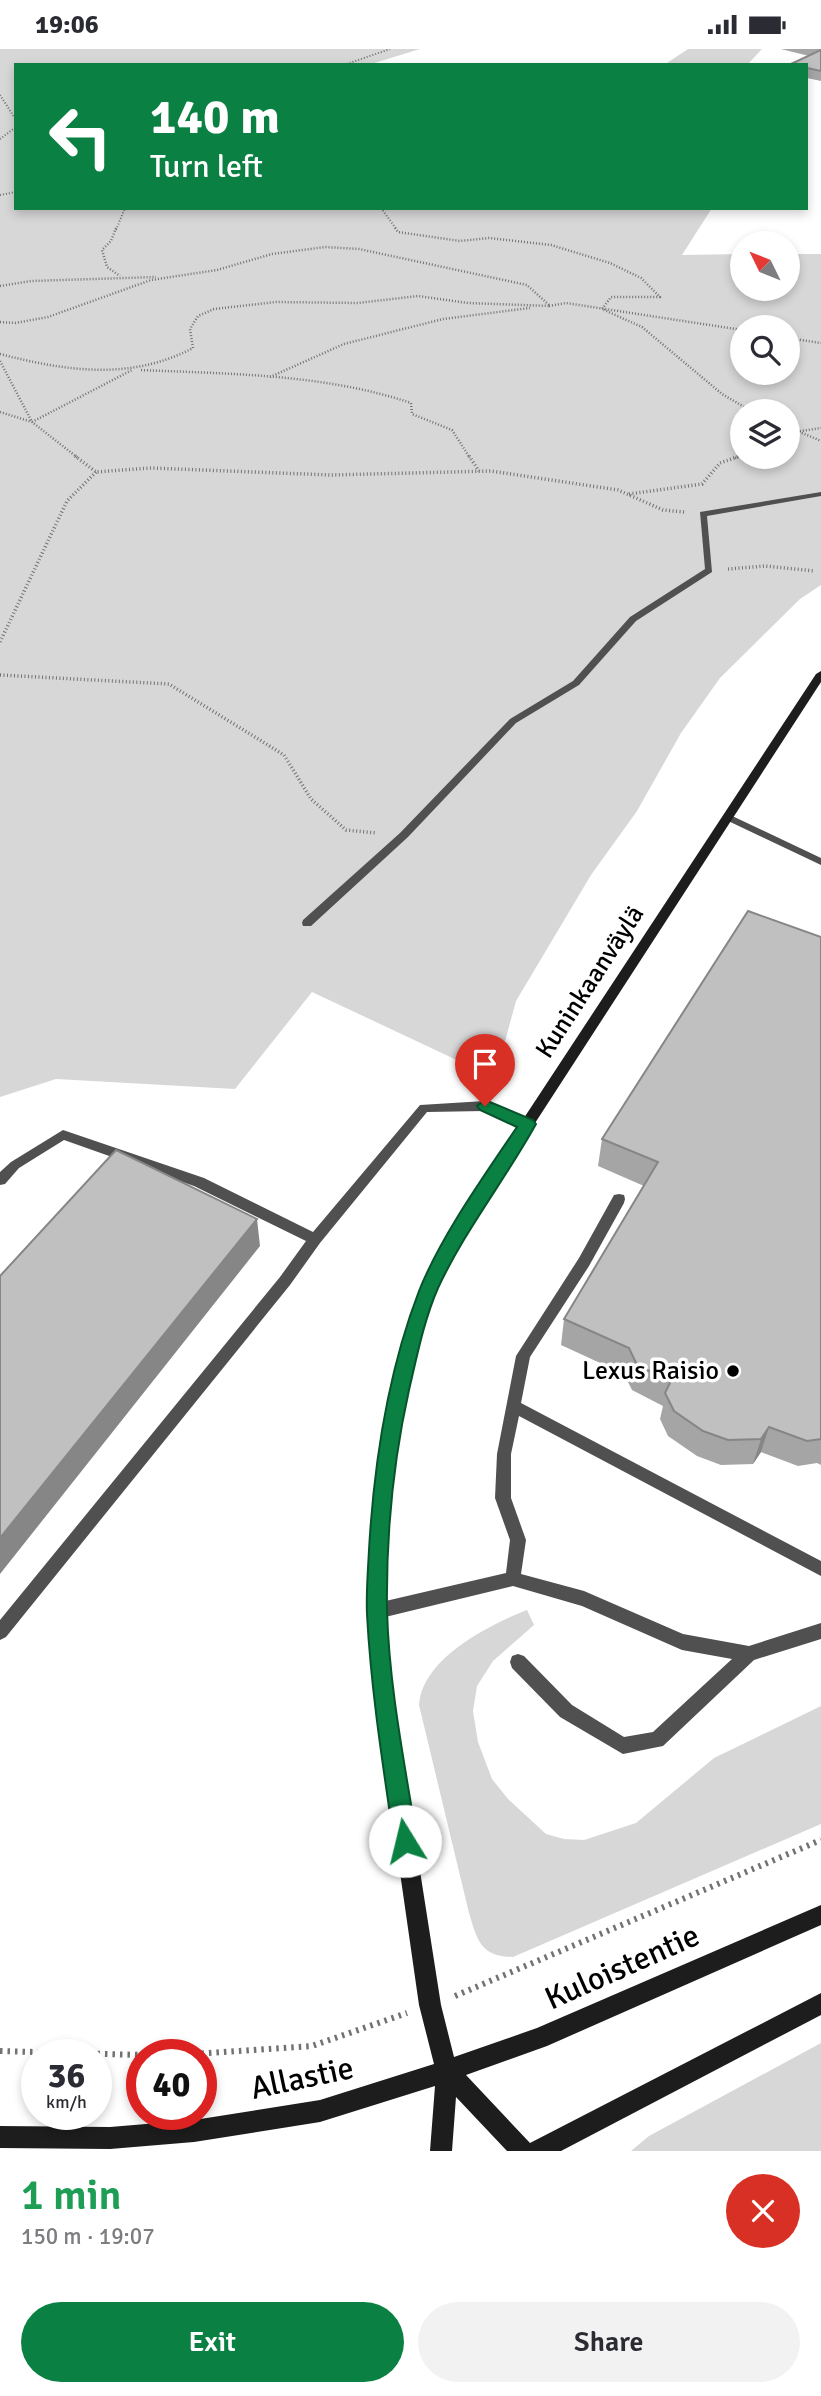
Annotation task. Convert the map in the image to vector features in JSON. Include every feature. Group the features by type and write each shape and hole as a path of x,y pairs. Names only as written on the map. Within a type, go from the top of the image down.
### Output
{"street":[{"name":"Kuninkaanväylä","path":"447,2071 430,2005 385,1705 377,1611 382,1485 388,1441 413,1334 429,1289 450,1246 821,674"},
{"name":"Kuloistentie","path":"447,2071 539,2038 821,1915"},
{"path":"538,2151 821,2004"},
{"name":"Allastie","path":"0,2137 110,2138 194,2131 320,2111 447,2071"},
{"path":"441,2151 447,2071"},
{"path":"447,2071 522,2151"}],"lane":[{"path":"307,923 404,835 513,721 576,683 632,619 709,570 703,514 821,494"},
{"path":"729,817 821,862"},
{"path":"0,1632 285,1281 315,1239 425,1108 485,1106 527,1124"},
{"path":"0,1180 15,1165 62,1135 199,1182 315,1239"},
{"path":"513,1579 518,1540 503,1498 504,1454 523,1356 584,1262 619,1199"},
{"path":"512,1405 821,1569"},
{"path":"377,1611 513,1579 584,1599 682,1642 749,1654"},
{"path":"518,1662 566,1711 623,1747 657,1740 749,1654 821,1631"}],"path":[{"path":"350,63 390,49"},
{"path":"0,95 14,117"},
{"path":"120,276 107,267 102,250 111,241 124,210"},
{"path":"382,210 398,232 460,241 489,238 551,245 610,263 641,278 660,297 611,297 601,309"},
{"path":"0,322 15,323 48,317 112,293 164,278 217,270 272,254 326,247 359,249 527,285 550,306"},
{"path":"0,286 33,278 81,281 120,276 164,278"},
{"path":"32,422 134,369 174,361 193,348 190,329 198,316 214,309 276,302 358,303 418,296 468,303 550,306"},
{"path":"269,377 344,344 443,319 566,303 730,328"},
{"path":"601,309 640,325 730,399"},
{"path":"800,339 821,342"},
{"path":"0,354 53,366 93,370 134,369 269,377 369,389 411,403 412,414 452,430 479,471"},
{"path":"0,361 32,422"},
{"path":"0,412 32,422 96,472"},
{"path":"800,430 821,428"},
{"path":"800,432 821,441"},
{"path":"628,495 702,484 719,463 730,459"},
{"path":"0,642 67,501 96,472 151,468 331,475 479,471 618,490 663,510 703,514"},
{"path":"709,570 765,566 815,571"},
{"path":"0,675 169,684 284,755 311,799 346,830 404,835"},
{"path":"217,2052 312,2046 430,2005 482,1986 821,1840"},
{"path":"0,2051 126,2055"}],"shaded area":[{"path":"0,49 420,49 374,63 14,63 14,210 711,210 682,255 730,254 730,301 800,301 800,254 821,254 821,585 800,599 720,678 681,733 637,811 591,875 516,1001 495,1078 312,992 235,1089 56,1079 0,1097"},
{"path":"688,49 762,49 749,63 667,63"},
{"path":"527,1610 534,1625 493,1661 477,1686 473,1711 478,1742 492,1779 508,1799 546,1834 564,1839 584,1840 636,1823 714,1758 821,1706 821,1824 513,1957 487,1950 478,1939 469,1913 419,1705 423,1688 444,1658 477,1634"},
{"path":"821,2043 821,2151 631,2151 649,2136"}],"building":[{"path":"821,50 821,71 808,68 808,63 793,63"},
{"path":"748,911 821,937 821,1439 807,1441 769,1427 761,1439 728,1440 703,1431 674,1411 665,1393 671,1381 637,1365 629,1348 564,1319 658,1162 602,1139"},
{"path":"116,1150 257,1219 0,1538 0,1276"}],"place":[{"name":"Lexus Raisio","path":"733,1371"}],"route":[{"path":"405,1841 385,1705 377,1611 382,1485 388,1441 413,1334 429,1289 473,1207 527,1124 485,1106"}]}
